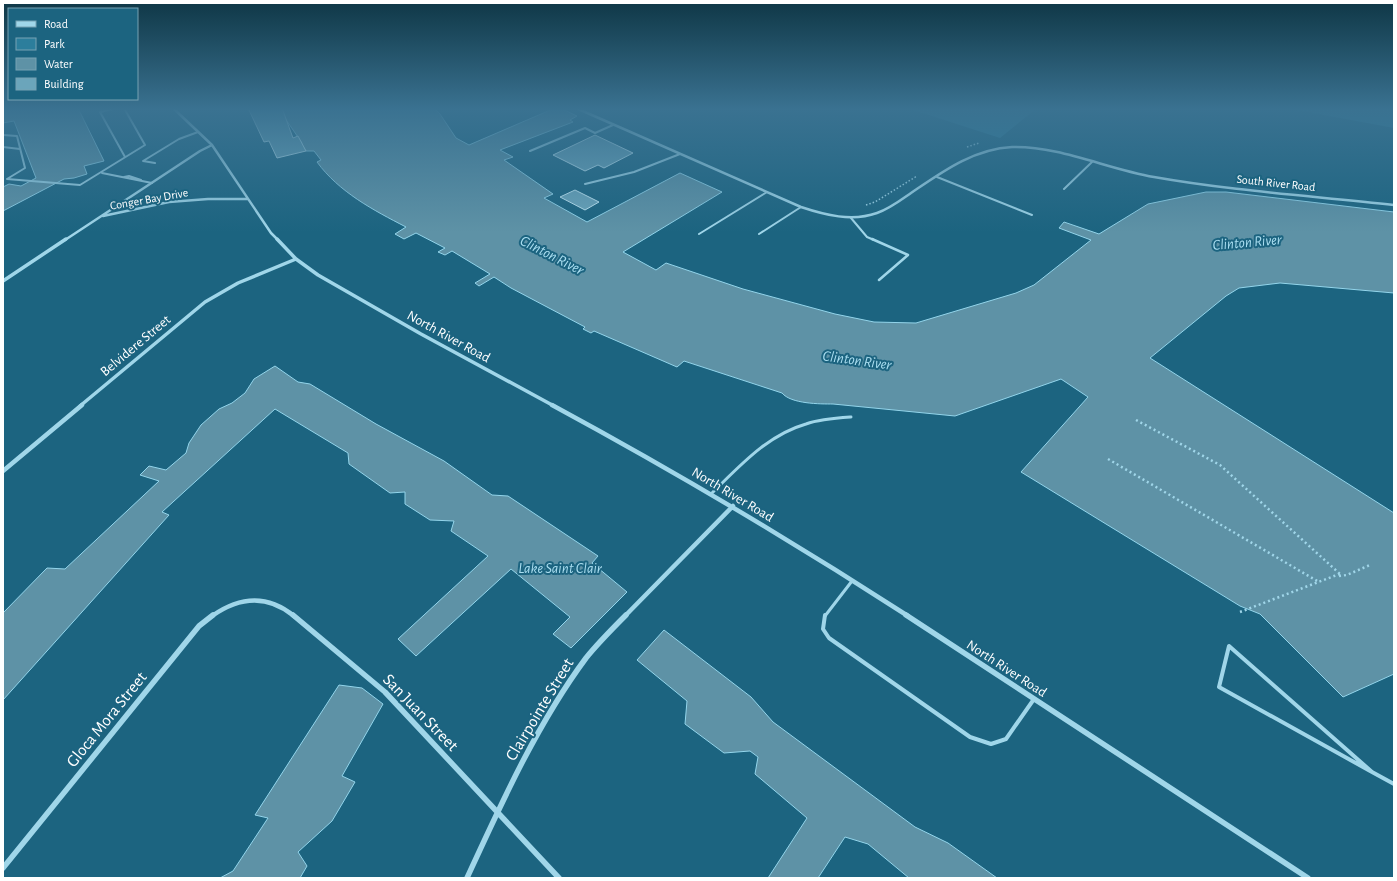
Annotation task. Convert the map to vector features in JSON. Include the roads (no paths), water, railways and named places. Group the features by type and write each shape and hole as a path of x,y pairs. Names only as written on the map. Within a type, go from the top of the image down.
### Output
{"street":[{"name":"Conger Bay Drive","path":"3,281 206,149"},
{"name":"North River Road","path":"215,149 247,200 271,233 296,259 318,275 346,292 610,436 733,506 1205,809 1308,878"},
{"name":"South River Road","path":"669,149 801,207 822,214 851,218 878,213 975,155 996,149"},
{"name":"South River Road","path":"1036,149 1131,173 1178,181 1394,205"},
{"name":"Conger Bay Drive","path":"101,216 169,202 208,199 247,200"},
{"name":"Belvidere Street","path":"3,471 205,302 219,292 296,259"},
{"name":"Clairpointe Street","path":"467,878 496,812 554,705 586,657 733,506"},
{"name":"San Juan Street","path":"241,600 264,601 283,608 385,692 559,878"},
{"name":"Gloca Mora Street","path":"3,868 199,626 218,611 241,600"}],"lane":[{"path":"3,181 25,168 20,149"},
{"path":"121,149 125,157"},
{"path":"7,179 80,185 138,149"},
{"path":"155,163 143,161 162,149"},
{"path":"530,151 534,149"},
{"path":"585,184 633,173 659,165 680,154"},
{"path":"1064,189 1092,162"},
{"path":"101,173 152,183"},
{"path":"937,177 1032,216"},
{"path":"699,234 767,192"},
{"path":"759,234 801,207"},
{"path":"851,218 867,237 908,255 879,280"},
{"path":"711,494 763,445 779,434 815,420 851,417"},
{"path":"852,581 824,617 823,629 829,638 970,736 991,744 1006,739 1034,699"},
{"path":"1372,772 1229,646 1219,687 1372,772 1394,784"}],"water":[{"path":"25,149 98,149 104,161 84,166 87,174 64,179 3,211 3,187 9,184 21,186 36,178"},
{"name":"Clinton River","path":"304,149 502,149 500,150 513,157 504,160 553,194 544,198 587,222 680,173 722,192 623,252 656,270 666,263 743,289 835,314 874,322 916,323 1016,293 1034,285 1091,240 1059,228 1064,222 1099,234 1148,204 1206,192 1226,192 1394,212 1394,293 1280,283 1239,288 1226,296 1150,358 1394,513 1394,674 1343,697 1260,614 1240,606 1021,472 1088,397 1061,379 955,416 833,404 806,403 786,397 782,393 684,361 677,367 594,331 591,333 583,329 585,327 511,288 494,277 479,286 475,283 490,274 452,251 445,255 438,252 445,248 416,233 404,239 395,234 406,227 369,207 346,191 326,173 317,162 321,160 314,151 306,151"},
{"name":"Lake Saint Clair","path":"275,366 298,382 310,384 376,424 444,461 492,495 508,496 598,556 592,563 627,592 571,648 553,634 570,617 511,569 416,656 398,639 488,556 451,531 454,521 430,520 405,504 405,492 390,493 349,464 348,453 275,409 162,512 169,515 3,700 3,613 47,568 65,569 159,481 140,475 149,466 166,470 186,453 189,443 201,425 219,409 232,403 245,393 254,379"},
{"path":"664,630 751,697 773,722 915,827 948,843 997,878 909,878 868,844 845,837 818,878 768,878 807,818 755,774 758,757 750,751 724,753 685,724 687,701 637,660"},
{"path":"339,685 362,688 383,704 342,776 355,782 332,821 298,852 307,866 300,878 220,878 233,871 268,818 255,815"}]}
